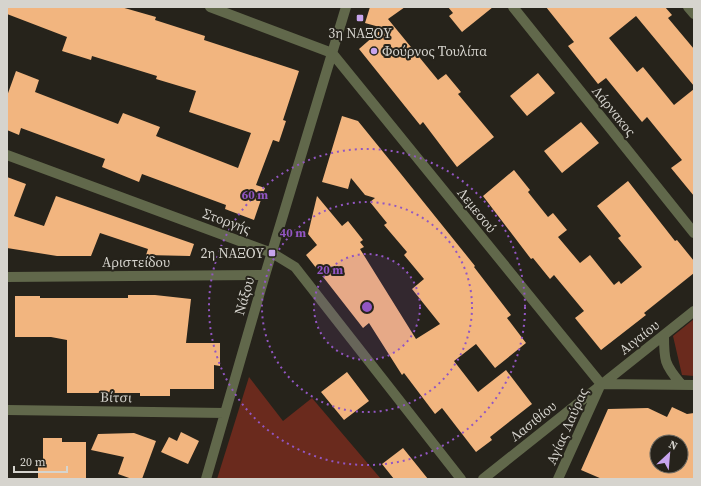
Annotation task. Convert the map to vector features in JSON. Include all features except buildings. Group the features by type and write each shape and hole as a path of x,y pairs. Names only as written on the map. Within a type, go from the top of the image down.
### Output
{"street":[{"path":"210,7 332,53"},
{"name":"Νάξου","path":"206,479 265,275 346,7"},
{"name":"Λάρνακος","path":"513,7 694,233"},
{"path":"688,7 694,14"},
{"name":"Λεμεσού","path":"332,53 601,384"},
{"name":"Στοργής","path":"7,155 272,253 295,267 461,479"},
{"name":"Αριστείδου","path":"7,277 265,275"},
{"name":"Αιγαίου","path":"601,384 694,312"},
{"path":"664,335 664,360 670,372 680,384"},
{"path":"601,384 694,385"},
{"name":"Λασιθίου","path":"483,479 601,384"},
{"name":"Αγίας Λαύρας","path":"558,479 601,384"},
{"name":"Βίτσι","path":"7,410 226,412"}],"shaded area":[{"path":"694,319 694,376 682,375 673,336"},
{"path":"249,377 283,421 312,398 381,479 217,479"}],"place":[{"name":"3η ΝΑΞΟΥ","path":"360,18"},
{"name":"Φούρνος Τουλίπα","path":"374,51"},
{"name":"2η ΝΑΞΟΥ","path":"272,253"}]}
